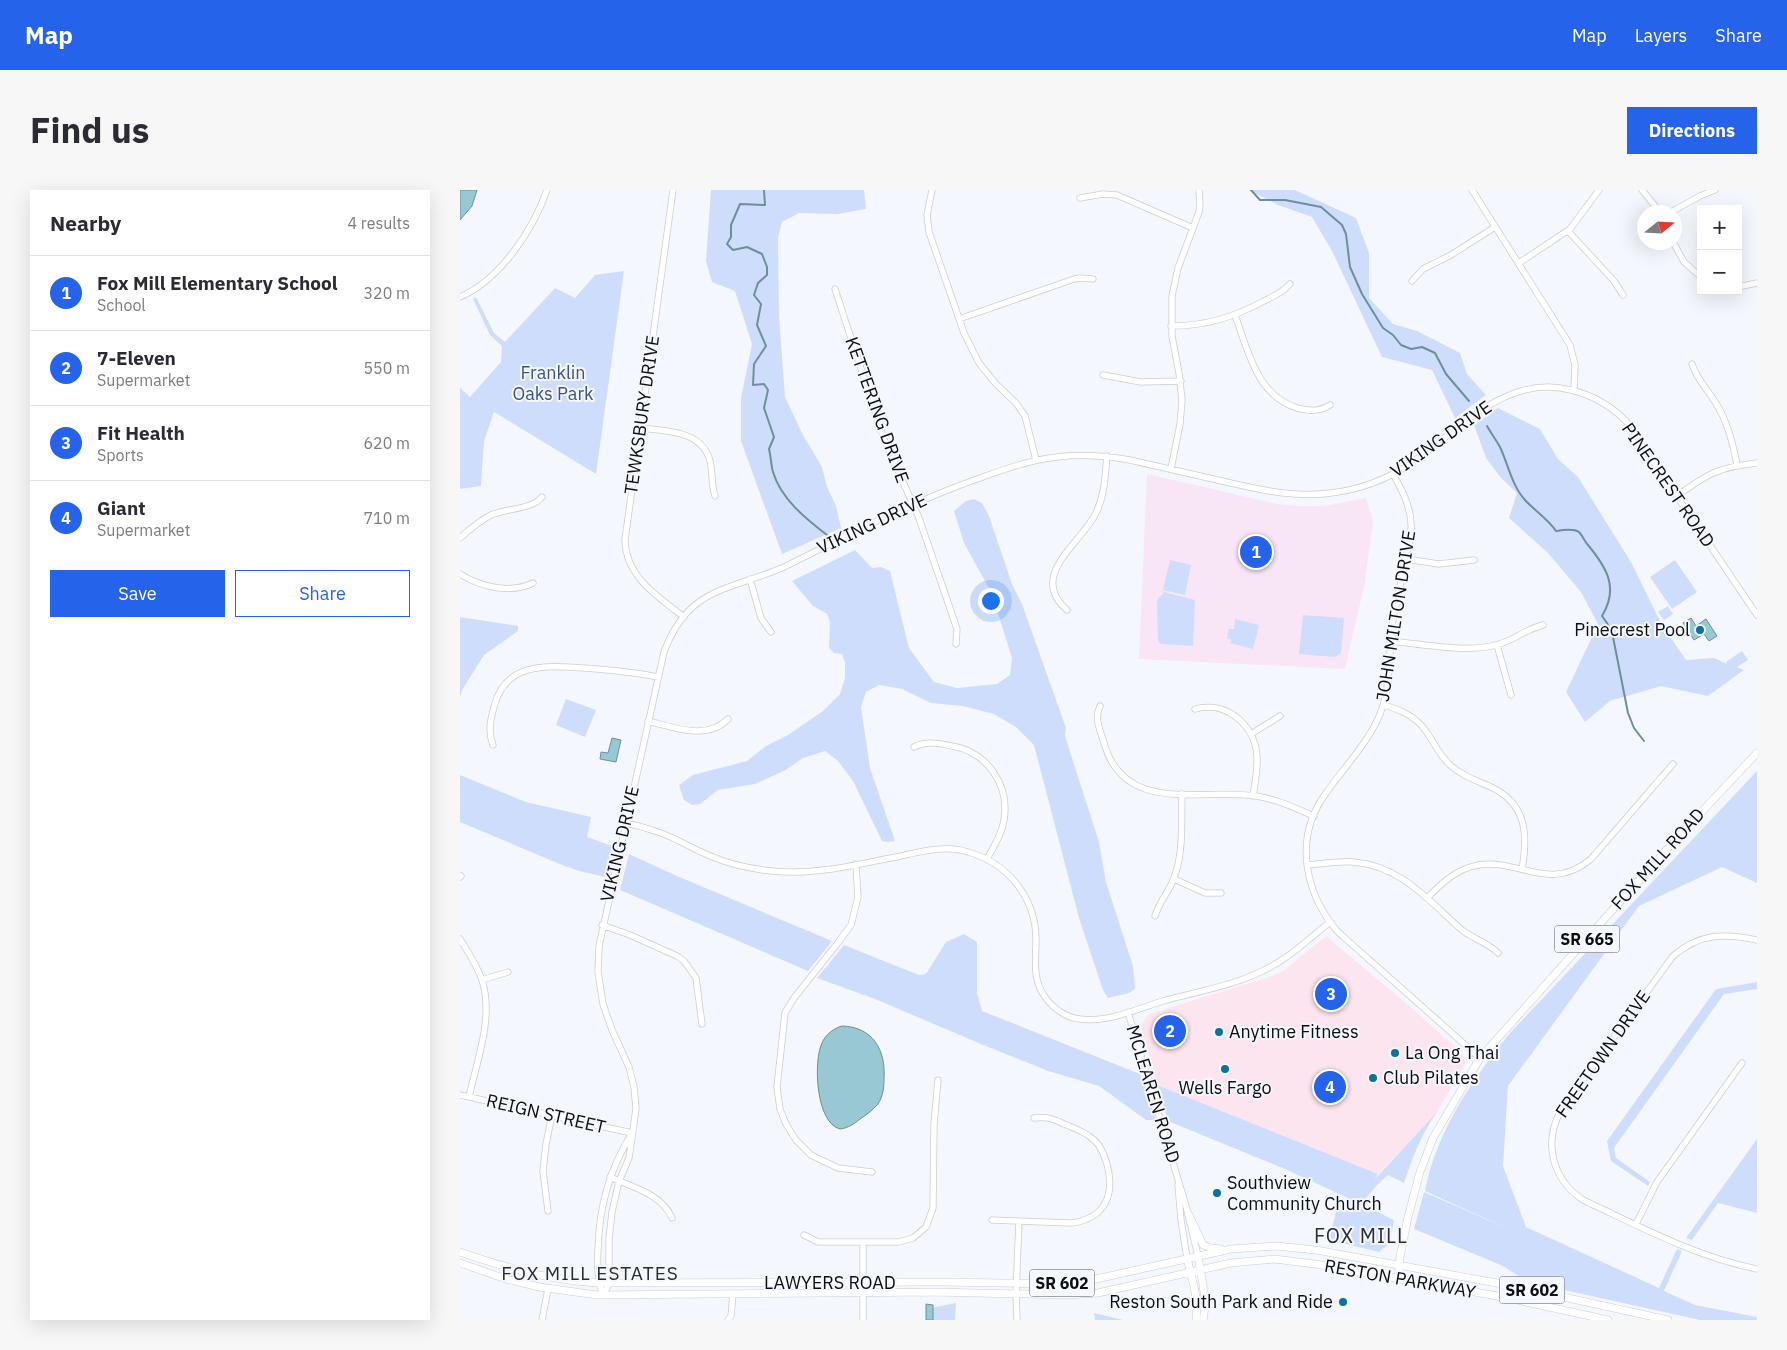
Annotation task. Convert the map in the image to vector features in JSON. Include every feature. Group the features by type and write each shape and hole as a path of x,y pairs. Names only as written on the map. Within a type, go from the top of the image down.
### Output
{"main road":[{"name":"FOX MILL ROAD","path":"1398,1279 1411,1202 1423,1164 1433,1138 1480,1058 1681,832 1757,753"},
{"path":"1189,1216 1203,1245 1211,1248 1231,1249"},
{"name":"RESTON PARKWAY","path":"1187,1258 1231,1249 1263,1246 1296,1247 1513,1286 1665,1320"},
{"name":"LAWYERS ROAD","path":"460,1252 532,1274 567,1281 610,1284 863,1282 1053,1284 1116,1275 1187,1258"},
{"path":"1198,1256 1205,1299 1203,1320"},
{"path":"1187,1258 1197,1296 1198,1309 1196,1320"},
{"name":"RESTON PARKWAY","path":"1190,1272 1231,1263 1274,1260 1315,1264 1503,1297 1608,1320"},
{"name":"LAWYERS ROAD","path":"460,1263 506,1279 548,1289 603,1295 863,1293 1067,1295 1098,1293 1190,1272"}],"street":[{"path":"460,297 483,284 502,266 530,226 547,190"},
{"name":"TEWKSBURY DRIVE","path":"673,190 625,540 626,555 637,577 684,617"},
{"path":"932,190 928,205 927,224 959,319 979,363 996,384 1016,403 1024,416 1036,460"},
{"path":"1171,469 1182,412 1181,381 1171,326 1174,282 1200,204 1199,190"},
{"path":"1472,190 1570,345 1576,365 1574,390"},
{"path":"1519,264 1568,231 1599,190"},
{"path":"1642,190 1654,205"},
{"path":"1682,206 1715,190"},
{"path":"1080,198 1103,194 1117,195 1193,228"},
{"path":"1412,281 1423,269 1451,255 1495,227"},
{"path":"1568,231 1614,281 1623,295"},
{"path":"1677,250 1684,262 1697,273"},
{"path":"959,319 1074,279 1093,279"},
{"path":"1742,286 1757,283"},
{"path":"1171,326 1202,324 1235,315 1280,292 1290,284"},
{"name":"KETTERING DRIVE","path":"835,290 884,439 912,503 957,629 956,644"},
{"path":"1235,315 1254,365 1268,390 1284,403 1303,409 1320,410 1330,405"},
{"path":"1692,364 1698,378 1722,414 1732,437 1738,465"},
{"path":"1103,375 1141,382 1181,381"},
{"name":"VIKING DRIVE","path":"610,1284 610,1224 620,1181 629,1158 636,1109 632,1075 608,1019 600,990 598,961 602,925 658,677 668,641 684,617 697,604 715,591 782,568 912,503 950,488 1036,460 1076,456 1107,456 1266,491 1300,495 1339,492 1360,488 1393,474 1417,459 1490,404 1501,398 1534,387 1555,387 1574,390"},
{"name":"PINECREST ROAD","path":"1574,390 1593,397 1610,407 1634,433 1757,615"},
{"path":"640,428 680,433 690,436 698,442 709,459 715,496"},
{"path":"1067,610 1055,594 1054,575 1062,557 1087,529 1097,511 1103,491 1107,456"},
{"path":"1677,496 1712,473 1738,465 1757,463"},
{"name":"JOHN MILTON DRIVE","path":"1393,474 1404,494 1410,514 1411,535 1390,641 1384,705 1370,734 1323,798 1314,816 1307,840 1307,865 1314,896 1338,932 1480,1058"},
{"path":"460,538 477,523 491,515 534,503 542,496"},
{"path":"1406,558 1439,564 1474,560"},
{"path":"460,574 476,582 500,588 520,588 533,583"},
{"path":"750,579 761,618 771,632"},
{"path":"1390,641 1466,648 1497,645 1529,629 1543,625"},
{"path":"1497,645 1511,695"},
{"path":"493,745 490,722 498,696 509,681 530,668 546,666 625,671 658,677"},
{"path":"1384,705 1402,711 1419,722 1441,756 1454,768 1498,791 1511,802 1518,812 1524,830 1525,850 1522,870"},
{"path":"1100,706 1097,720 1109,758 1121,774 1145,790 1163,794 1253,796 1272,800 1314,816"},
{"path":"1195,709 1210,706 1228,711 1241,721 1250,734 1257,755 1253,796"},
{"path":"1250,734 1280,716"},
{"path":"648,721 688,730 704,731 719,727 728,719"},
{"path":"914,746 928,742 966,749 981,758 995,773 1003,790 1006,811 1002,831 987,859"},
{"path":"1427,898 1453,875 1471,867 1498,864 1539,874 1559,875 1576,869 1584,864 1673,764"},
{"path":"1155,916 1160,902 1174,879 1180,856 1182,794"},
{"path":"625,823 659,832 723,861 761,870 806,872 944,849 967,851 987,859 1009,874 1027,900 1035,928 1035,974 1041,992 1057,1010 1078,1019 1100,1019 1128,1012 1259,973 1283,960 1330,922"},
{"path":"1307,865 1351,862 1382,868 1402,877 1467,934 1487,944 1498,953"},
{"path":"856,864 858,896 851,925 794,998 785,1013 778,1070 778,1093 780,1109 786,1124 796,1140 811,1155 838,1168 872,1172"},
{"path":"1174,879 1206,893 1221,893"},
{"path":"602,925 630,935 684,961 696,978 702,1024"},
{"name":"FREETOWN DRIVE","path":"1757,940 1732,935 1712,936 1694,942 1673,956 1556,1118 1552,1136 1552,1156 1558,1174 1569,1189 1583,1200 1703,1254 1757,1269"},
{"path":"460,939 476,966 486,997 486,1020 469,1097"},
{"path":"482,980 508,972"},
{"name":"MCLEAREN ROAD","path":"1128,1012 1189,1216 1198,1256"},
{"path":"1636,1224 1657,1182 1742,1063"},
{"path":"804,1235 818,1242 863,1243 906,1241 920,1233 931,1218 934,1208 934,1124 938,1080"},
{"name":"REIGN STREET","path":"460,1095 632,1133"},
{"path":"548,1211 543,1171 544,1151 552,1115"},
{"path":"992,1220 1072,1224 1086,1220 1099,1212 1104,1205 1110,1188 1109,1172 1105,1159 1095,1141 1084,1132 1053,1119 1047,1117 1034,1118"},
{"name":"VIKING DRIVE","path":"603,1295 598,1283 599,1218 610,1177 621,1150 632,1133"},
{"name":"MCLEAREN ROAD","path":"1177,1176 1187,1258"},
{"path":"610,1177 643,1191 663,1203 672,1218"},
{"path":"1017,1320 1016,1294 1020,1221"},
{"path":"863,1243 864,1320"},
{"path":"603,1295 610,1284"},
{"path":"542,1320 548,1289"},
{"path":"728,1320 733,1294"}],"shaded area":[{"path":"460,190 477,190 472,206 460,220"},
{"path":"1147,474 1277,504 1324,506 1366,498 1373,521 1365,582 1345,669 1139,659"},
{"name":"Pinecrest Pool","path":"1691,618 1696,626 1706,619 1717,636 1709,641 1704,634 1694,640 1683,623"},
{"path":"612,738 621,740 616,762 600,759 601,752 608,753"},
{"path":"1326,936 1400,998 1460,1051 1464,1057 1465,1064 1436,1114 1378,1174 1157,1085 1142,1030 1141,1025 1149,1014 1267,978 1283,971"},
{"path":"842,1026 853,1027 862,1031 875,1042 883,1059 884,1082 880,1101 876,1106 853,1124 840,1129 832,1124 826,1116 821,1104 817,1077 819,1052 823,1040 830,1032"},
{"path":"926,1304 933,1305 933,1320 926,1320"}],"green space":[{"path":"711,190 864,190 866,209 837,214 799,213 782,222 778,237 779,316 785,397 803,435 822,467 827,487 836,506 841,528 782,554 741,441 741,398 752,344 735,291 712,282 706,261"},
{"path":"1249,190 1295,190 1356,218 1369,253 1369,298 1393,324 1417,331 1460,353 1467,374 1486,395 1455,418 1432,370 1382,357 1332,251 1312,217 1278,205"},
{"name":"Franklin Oaks Park","path":"624,271 596,474 494,412 484,441 481,486 460,489 460,388 470,397 501,362 502,346 490,335 473,299 476,297 494,333 505,342 555,288 575,298 595,275"},
{"path":"1498,408 1540,429 1558,459 1578,477 1631,562 1662,625 1686,660 1714,658 1727,664 1726,662 1742,651 1748,660 1737,667 1744,670 1708,696 1661,686 1610,701 1585,722 1566,692 1598,624 1581,592 1548,553 1509,518 1517,493 1501,478 1486,458 1474,425"},
{"path":"974,499 982,503 989,516 1012,584 1022,604 1066,728 1065,736 1099,842 1106,882 1133,966 1135,989 1129,993 1108,998 1103,990 1079,918 1034,745 1016,727 994,714 963,706 931,703 902,689 879,685 866,692 861,707 870,768 895,841 882,841 853,781 838,761 825,751 803,758 784,771 755,784 718,790 700,804 692,805 684,800 679,785 693,775 747,761 766,746 788,735 823,711 840,694 845,678 845,662 842,654 834,653 829,648 830,622 827,614 813,606 792,581 855,550 872,568 881,567 890,571 909,648 934,682 957,688 997,684 1010,675 1012,658 992,594 964,543 954,511 966,501"},
{"path":"1170,560 1191,565 1185,595 1163,590"},
{"path":"1675,560 1697,592 1672,609 1650,577"},
{"path":"1164,592 1195,600 1193,646 1161,644 1158,641 1157,600"},
{"path":"1668,606 1673,614 1664,620 1658,612"},
{"path":"1303,615 1344,618 1341,653 1335,657 1299,654"},
{"path":"460,617 518,626 518,631 484,655 462,690 460,698"},
{"path":"1235,619 1259,625 1253,649 1230,643 1231,639 1227,638 1229,629 1234,629"},
{"path":"566,699 596,710 585,737 556,725"},
{"path":"1757,771 1757,883 1722,867 1639,906 1508,1086 1503,1166 1526,1227 1659,1288 1677,1249 1682,1251 1664,1291 1695,1305 1757,1317 1757,1320 1700,1320 1528,1282 1503,1266 1414,1229 1424,1192 1511,1230 1425,1191 1438,1147 1447,1126 1470,1086 1511,1032"},
{"path":"460,775 526,802 591,817 587,837 612,846 605,877 562,865 460,822"},
{"path":"629,854 832,941 808,971 620,890"},
{"path":"964,934 977,942 977,992 982,1011 1140,1074 1156,1120 1146,1120 1099,1086 1048,1071 875,999 817,978 844,945 919,975 926,974 946,942"},
{"path":"1757,982 1757,989 1724,994 1614,1148 1616,1158 1650,1182 1648,1186 1611,1161 1607,1141 1716,989"},
{"path":"1157,1085 1378,1174 1374,1180 1437,1112 1418,1146 1404,1183 1388,1175 1361,1204 1394,1220 1390,1243 1379,1252 1329,1240 1336,1212 1348,1198 1285,1169 1168,1121"},
{"path":"1757,1139 1757,1213 1718,1203 1692,1240 1686,1238"},
{"path":"956,1303 955,1320 932,1320 930,1308"},
{"path":"1094,1313 1123,1320 1095,1320"}],"waterway":[{"path":"764,190 765,205 740,204 731,225 731,237 727,244 733,250 747,247 762,254 767,267 767,275 758,283 754,295 761,304 757,325 766,346 754,364 753,385 764,384 768,390 764,408 774,437 769,449 773,472 788,500 827,535"},
{"path":"1251,190 1260,200 1285,200 1321,207 1342,225 1346,234 1350,267 1362,294 1383,328 1393,335 1401,345 1411,349 1422,347 1435,353 1446,374 1469,401"},
{"path":"1487,426 1500,447 1513,482 1525,500 1556,531 1571,530 1579,532 1605,570 1609,579 1610,596 1602,616 1613,637 1628,713 1634,728 1644,741"}],"place":[{"name":"Fox Mill Elementary School","path":"1256,552"},
{"name":"Pinecrest Pool","path":"1700,630"},
{"name":"Fit Health","path":"1331,994"},
{"name":"7-Eleven","path":"1170,1031"},
{"name":"Anytime Fitness","path":"1219,1032"},
{"name":"La Ong Thai","path":"1395,1053"},
{"name":"Wells Fargo","path":"1225,1069"},
{"name":"Club Pilates","path":"1373,1078"},
{"name":"Giant","path":"1330,1087"},
{"name":"Southview Community Church","path":"1217,1193"},
{"name":"Reston South Park and Ride","path":"1343,1302"}],"district":[{"name":"FOX MILL","path":"1361,1236"},
{"name":"FOX MILL ESTATES","path":"590,1273"}]}
